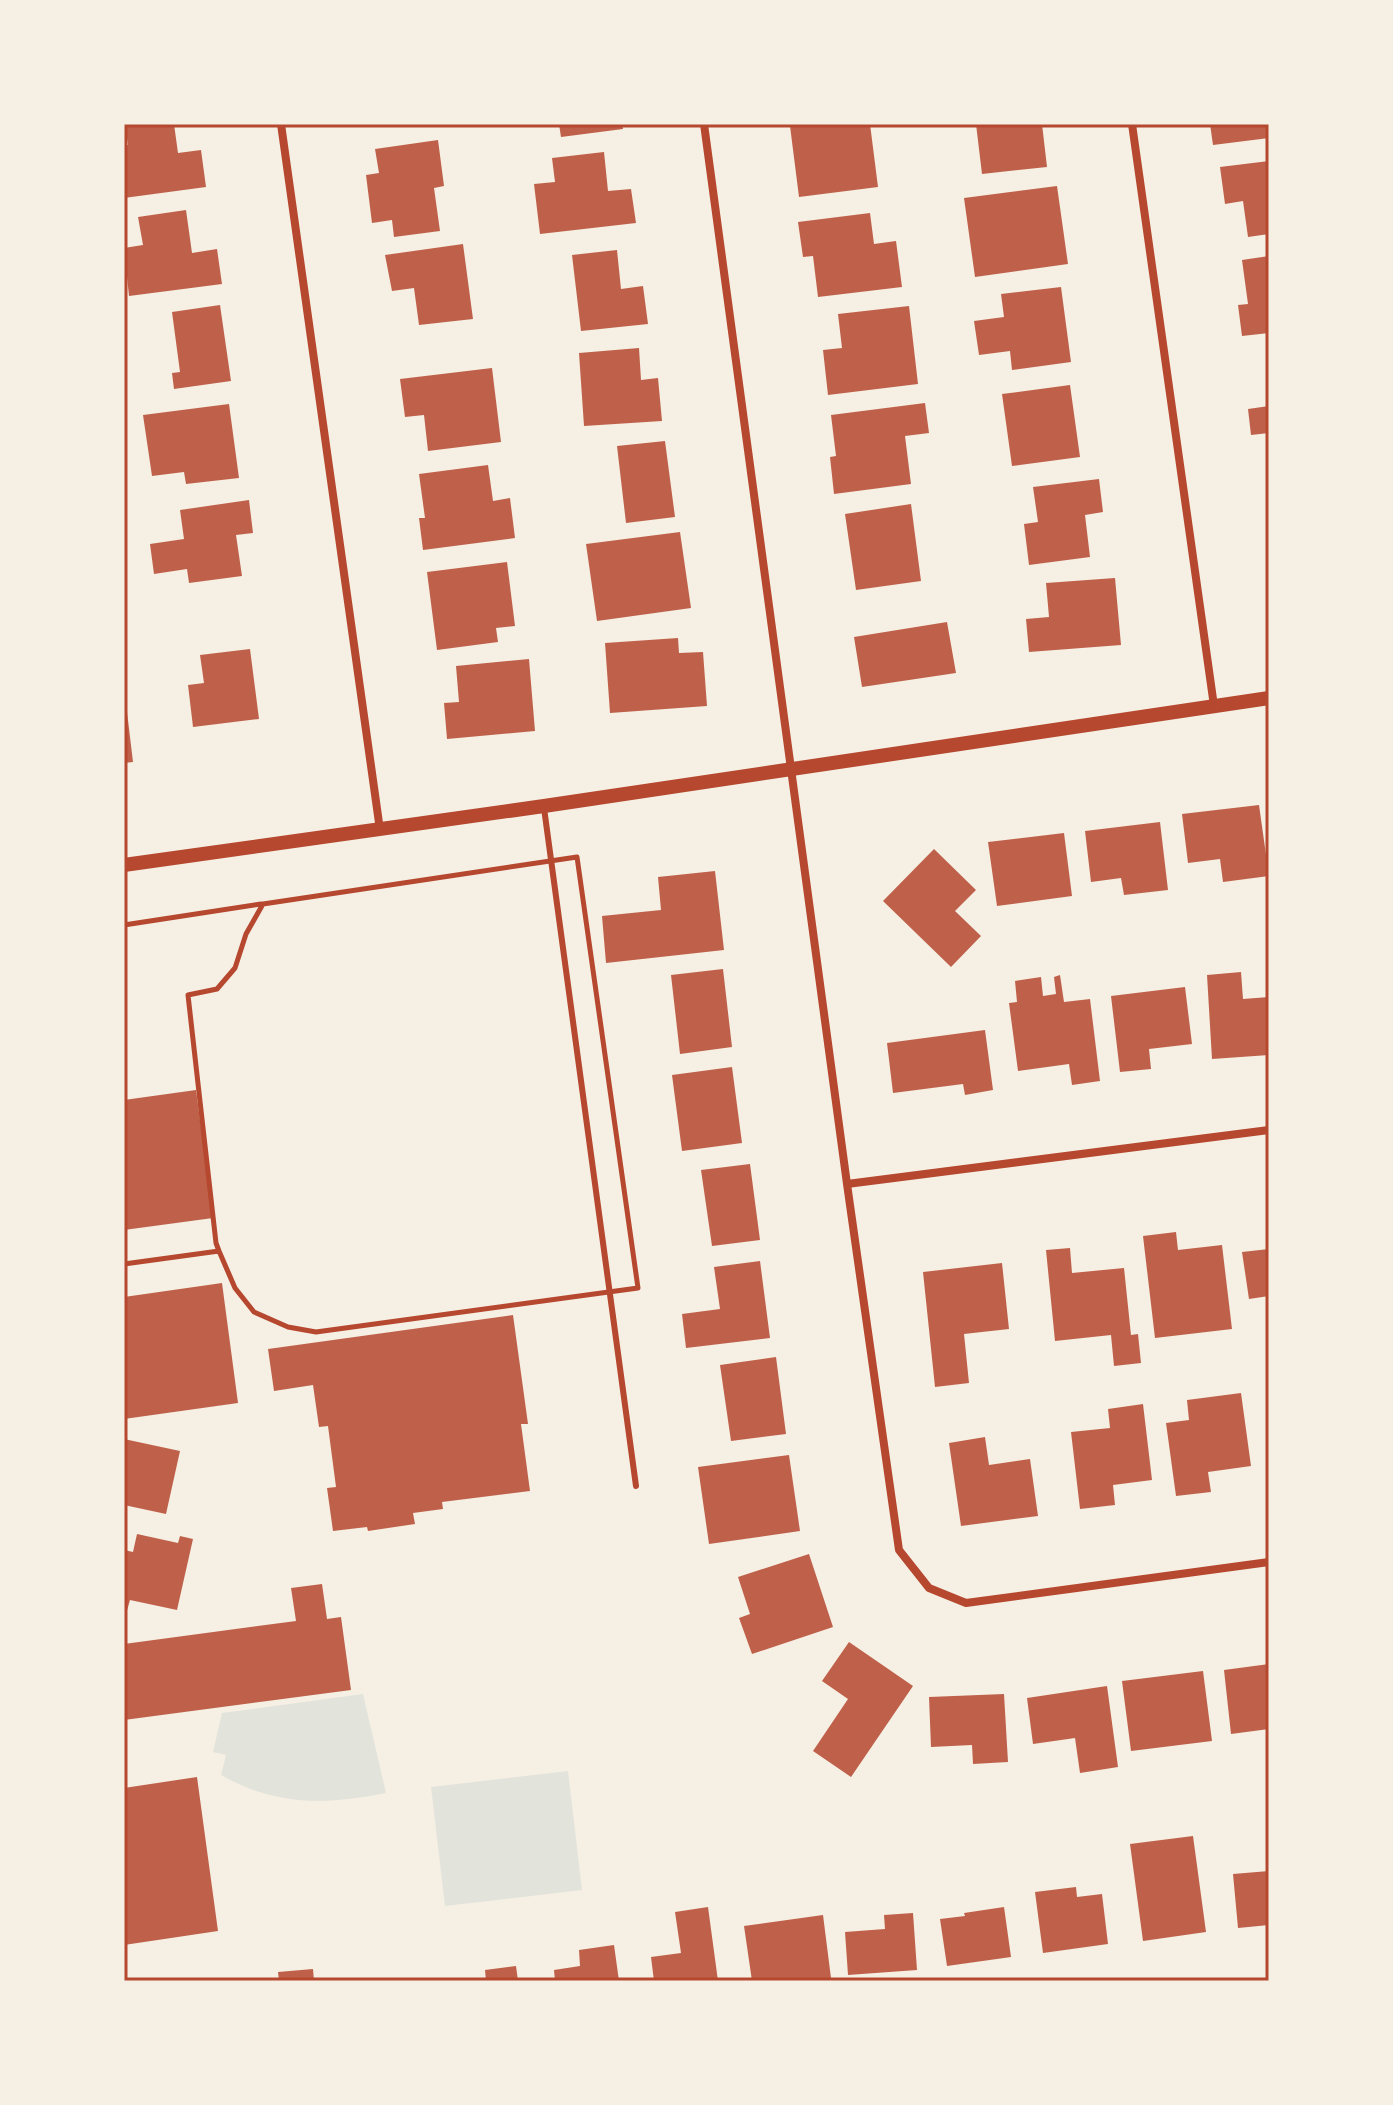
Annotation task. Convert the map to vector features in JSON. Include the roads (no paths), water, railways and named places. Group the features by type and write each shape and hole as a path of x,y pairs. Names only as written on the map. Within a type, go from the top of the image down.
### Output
{"street":[{"path":"281,124 380,830"},
{"path":"704,124 899,1550 929,1588 966,1603 1269,1562"},
{"path":"1132,124 1214,706"},
{"path":"124,865 1269,698"},
{"path":"847,1184 1269,1130"}],"lane":[{"path":"544,806 636,1486"}]}
